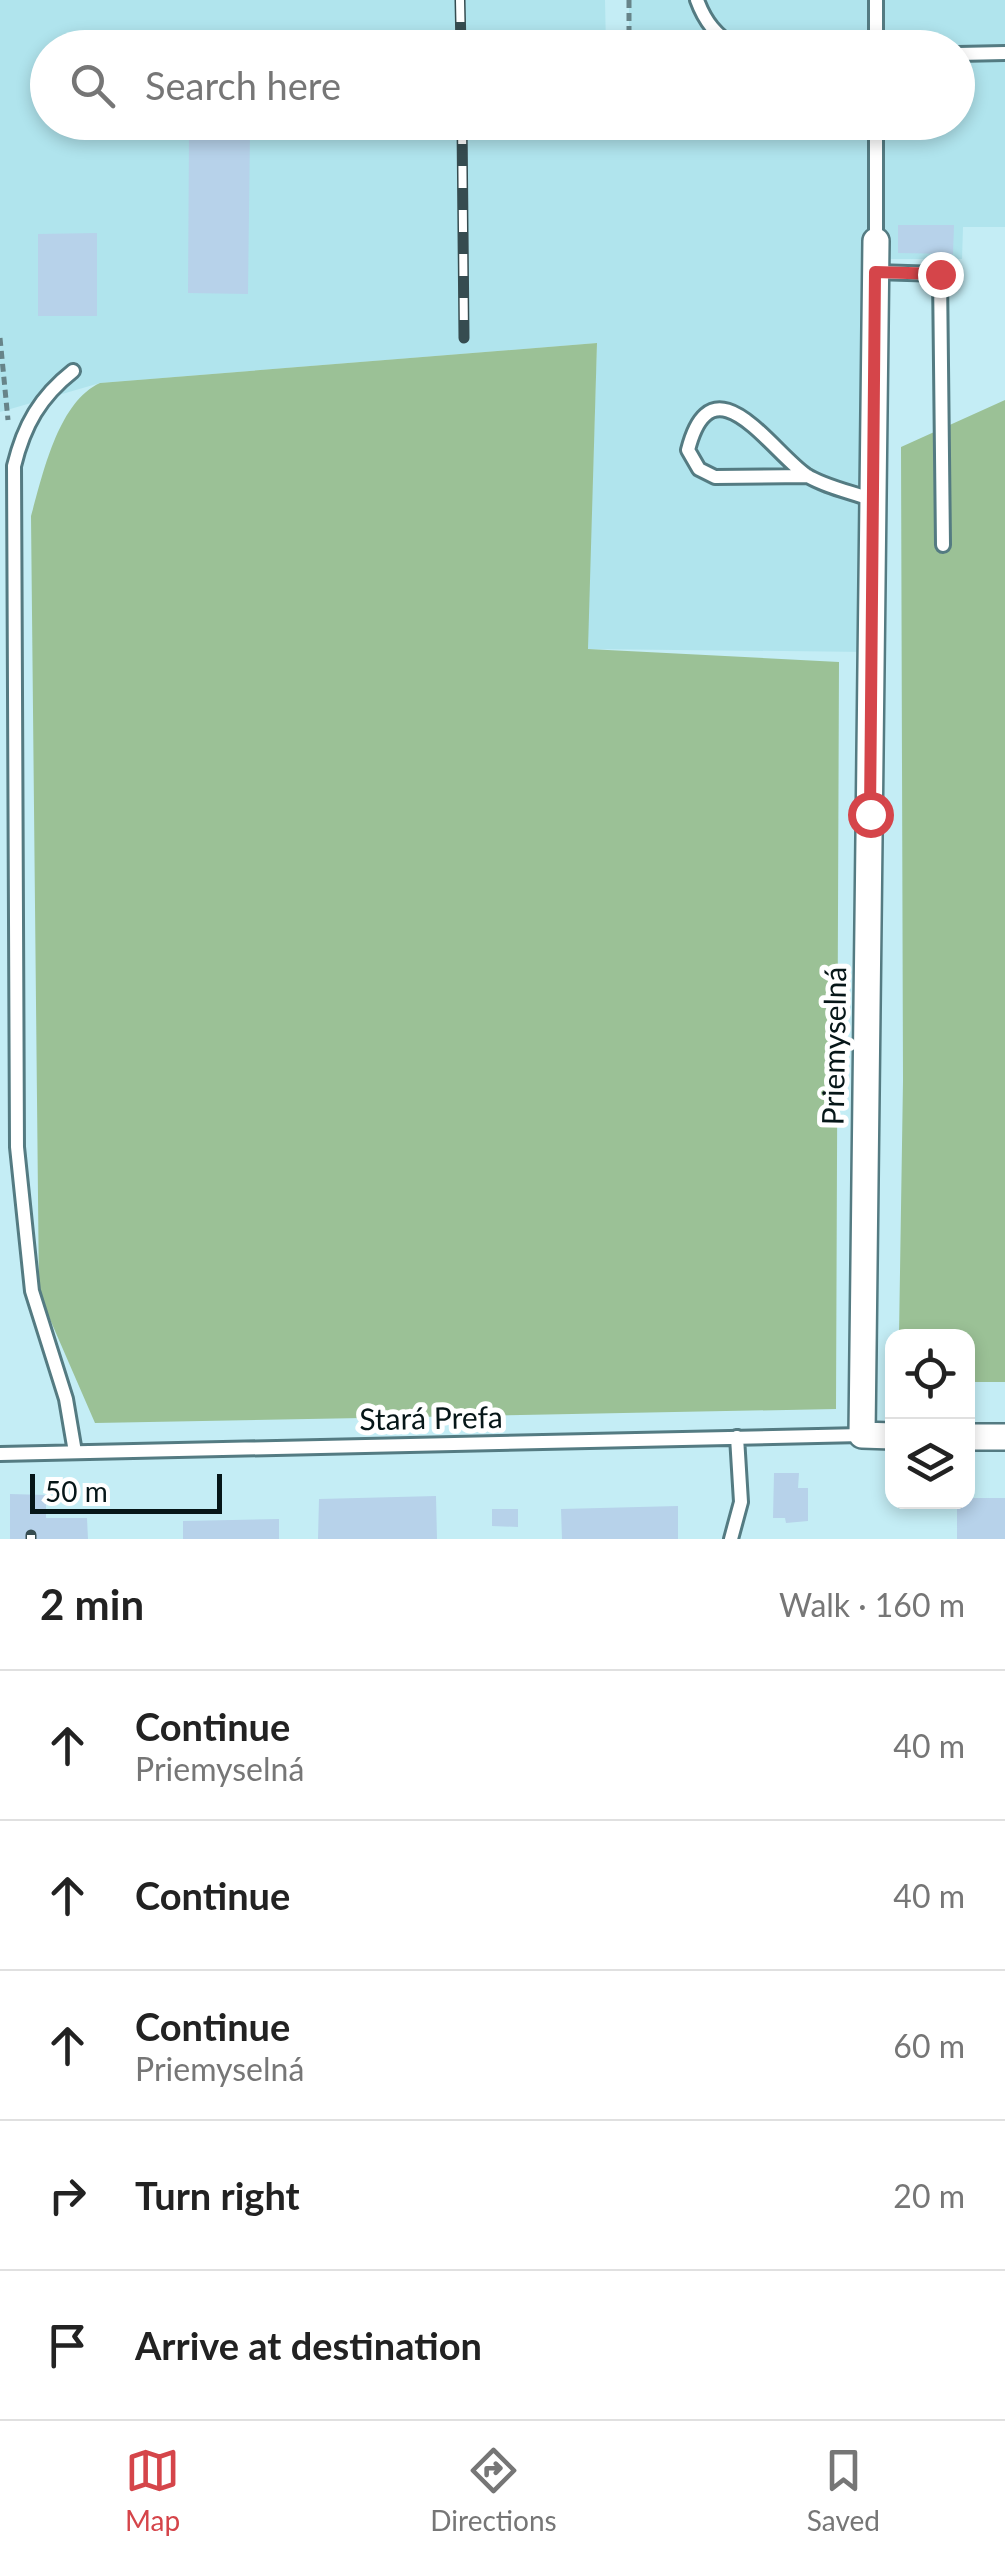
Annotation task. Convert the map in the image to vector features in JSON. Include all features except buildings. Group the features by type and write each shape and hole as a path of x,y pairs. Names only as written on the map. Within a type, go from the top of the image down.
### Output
{"street":[{"path":"873,500 876,241"},
{"name":"Priemyselná","path":"862,1435 873,500"},
{"path":"862,1435 885,1436"},
{"path":"975,1436 1005,1437"}],"lane":[{"path":"697,0 704,19 714,30"},
{"path":"876,0 876,30"},
{"path":"975,54 1005,54"},
{"path":"876,140 876,241"},
{"path":"875,272 940,274 943,545"},
{"path":"73,371 56,384 32,414 14,466 18,1147 32,1291 70,1417 75,1452"},
{"path":"808,476 750,421 727,409 709,413 694,427 688,450 698,469 715,477 808,476 873,500"},
{"name":"Stará Prefa","path":"0,1454 862,1435"},
{"path":"731,1539 741,1502 737,1437"}],"path":[{"path":"629,0 629,30"},
{"path":"0,338 14,466"}],"shaded area":[{"path":"0,0 605,0 606,30 30,30 30,140 975,140 975,30 629,30 629,0 1005,0 1005,227 963,227 962,259 876,259 868,652 587,649 597,343 100,383 0,412"}],"green space":[{"path":"597,343 588,649 839,662 836,1409 95,1423 39,1294 31,516 54,441 73,406 100,383"},
{"path":"1005,400 1005,1382 975,1382 975,1329 899,1329 903,1081 901,447"}],"railway":[{"path":"460,0 461,30"},
{"path":"462,140 464,338"}],"route":[{"path":"870,814 875,272 940,274"}]}
